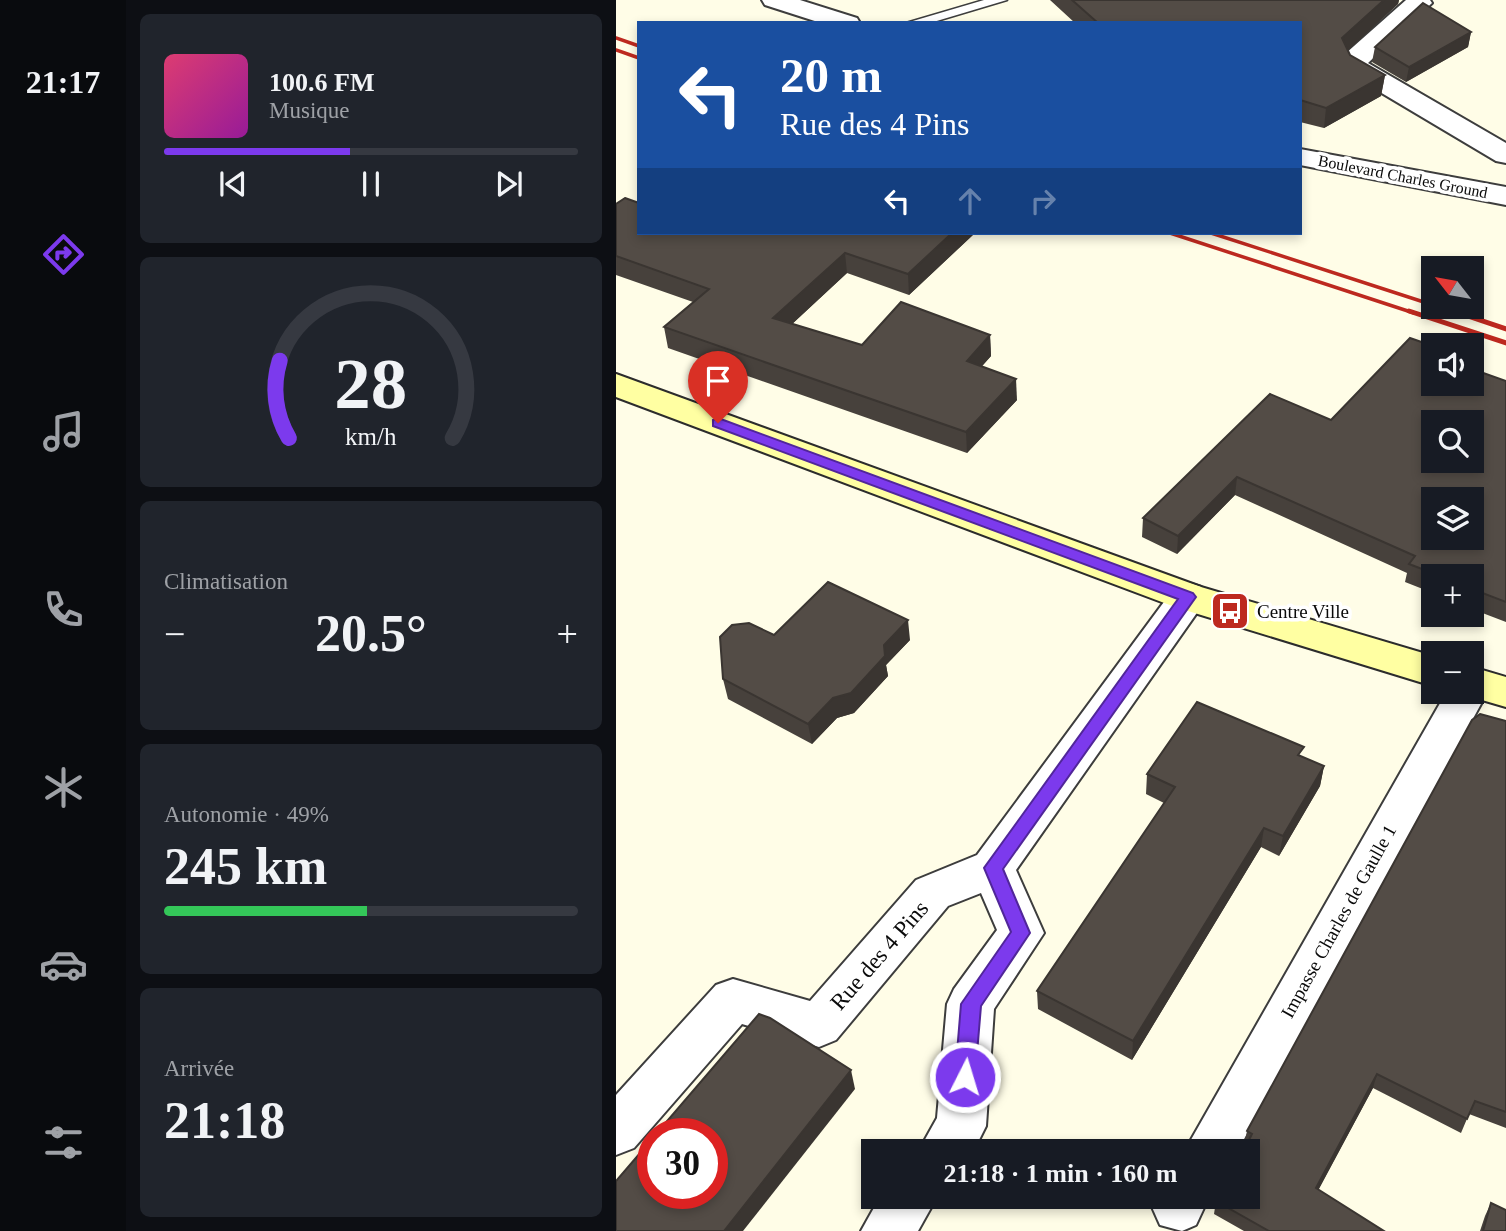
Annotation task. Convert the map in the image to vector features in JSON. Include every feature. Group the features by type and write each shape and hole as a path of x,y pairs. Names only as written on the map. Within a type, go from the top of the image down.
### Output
{"main road":[{"path":"616,385 1188,597 1421,667"}],"street":[{"path":"774,0 842,21"},
{"path":"1418,0 1420,3 1354,60 1357,67 1506,155"},
{"name":"Boulevard Charles Ground","path":"1302,157 1502,188"},
{"path":"952,1139 961,1126 971,1004 1021,933 993,868 1188,597"},
{"name":"Impasse Charles de Gaulle 1","path":"1217,1139 1468,704"},
{"name":"Rue des 4 Pins","path":"616,1131 733,1000 819,1025 932,893 993,868"},
{"path":"887,1231 903,1209"}],"lane":[{"path":"921,21 1000,0"}],"building":[{"path":"1072,0 1384,0 1342,38 1350,55 1385,75 1326,108 1302,101 1302,21 1096,21"},
{"path":"1423,3 1471,32 1409,67 1375,47"},
{"path":"625,198 637,202 637,235 950,235 908,274 845,253 773,318 862,345 901,302 990,335 967,361 1016,379 966,432 664,327 709,289 616,256 616,204"},
{"path":"1410,338 1421,342 1421,396 1484,396 1484,373 1506,381 1506,602 1484,594 1484,564 1421,564 1421,569 1409,564 1415,556 1237,477 1178,536 1143,518 1270,394 1331,420"},
{"path":"828,582 908,620 884,645 885,656 851,693 833,698 808,724 723,679 720,637 732,625 749,623 774,635"},
{"path":"1197,702 1304,747 1298,755 1324,766 1283,836 1264,828 1133,1041 1037,991 1175,787 1147,774"},
{"path":"1480,714 1506,721 1506,1112 1475,1101 1467,1119 1377,1074 1316,1188 1384,1231 1269,1231 1230,1209 1260,1209 1260,1139 1250,1139 1252,1134 1247,1131 1472,720"},
{"path":"759,1014 770,1018 851,1070 724,1231 616,1231 616,1181 637,1157 637,1209 728,1209 728,1118 670,1118"},
{"path":"1491,1203 1506,1210 1506,1231 1483,1231"}],"railway":[{"path":"616,38 637,45"},
{"path":"616,50 637,57"},
{"path":"1176,235 1414,313"},
{"path":"1217,235 1421,301"},
{"path":"1409,311 1506,343"},
{"path":"1477,319 1506,329"}],"place":[{"name":"Centre Ville","path":"1230,611"}],"route":[{"path":"718,423 1188,597 993,868 1021,933 971,1004 965,1077"}]}
